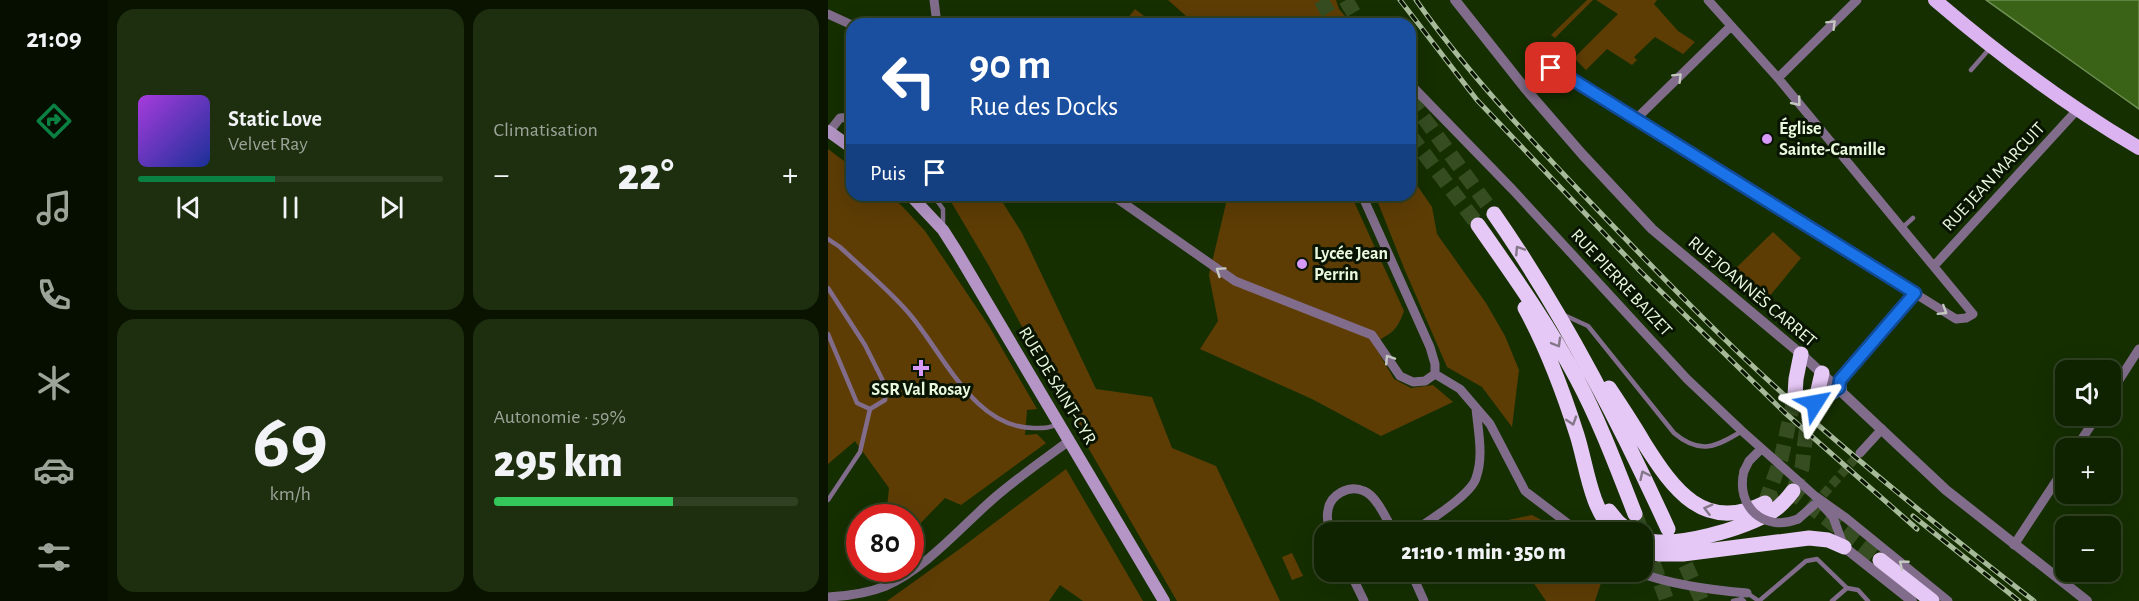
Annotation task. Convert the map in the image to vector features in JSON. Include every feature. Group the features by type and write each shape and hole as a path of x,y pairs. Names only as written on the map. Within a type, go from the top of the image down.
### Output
{"highway":[{"path":"1494,214 1674,487 1699,507 1724,512 1743,511 1765,503"},
{"path":"1478,225 1544,321 1578,381 1635,514"},
{"path":"1488,239 1546,350 1586,463 1601,516 1606,522"},
{"path":"1541,286 1589,367 1668,528"},
{"path":"1795,395 1796,375 1801,354"},
{"path":"1822,373 1813,407 1839,388"},
{"path":"1586,463 1612,516 1619,522"},
{"path":"1653,541 1662,543 1682,541 1740,526 1772,512 1792,491"},
{"path":"1653,553 1683,554 1803,538 1828,540 1845,547"},
{"path":"1880,560 1932,601"}],"main road":[{"path":"1935,0 1991,47 2078,110 2139,148"},
{"path":"829,132 846,144"},
{"name":"RUE DE SAINT-CYR","path":"916,201 943,230 1164,601"}],"street":[{"path":"934,0 936,18"},
{"name":"RUE JOANNÈS CARRET","path":"1455,0 1524,87 1582,154 1652,228 1801,354 1946,490 2087,601"},
{"path":"1524,87 1542,72 1551,68 1556,69 1956,319 1966,318 1973,314 1778,78 1708,0"},
{"path":"1778,78 1857,0"},
{"path":"828,14 846,22"},
{"path":"1636,119 1731,26"},
{"name":"RUE PIERRE BAIZET","path":"1416,90 1520,197 1688,379 1833,517 1845,547 1912,601"},
{"name":"RUE JEAN MARCUIT","path":"1934,266 2078,110"},
{"path":"829,132 840,118 846,118"},
{"path":"1121,201 1236,281 1372,335 1400,375 1413,382 1425,381 1435,374 1436,364 1365,201"},
{"path":"1839,388 1840,380 1915,293"},
{"path":"2121,377 2139,349"},
{"path":"1435,374 1460,389 1490,424 1525,491 1566,522"},
{"path":"1427,522 1463,497 1476,480 1480,450 1476,408"},
{"path":"1860,453 1882,429"},
{"path":"828,597 855,595 886,586 911,571 994,499 1069,441"},
{"path":"1761,450 1749,461 1742,482 1743,497 1755,513 1772,522 1788,522 1798,519 1815,500"},
{"path":"2014,545 2055,483"},
{"path":"1327,522 1328,507 1337,495 1352,489 1364,490 1371,496 1388,522"},
{"name":"RUE PIERRE BAIZET","path":"1815,500 1846,518 1948,601"},
{"path":"1653,577 1745,597"},
{"path":"1355,582 1364,601"},
{"path":"1415,582 1424,601"}],"lane":[{"path":"1971,70 1991,47"},
{"path":"937,201 943,209 943,230"},
{"path":"1902,228 1913,218"},
{"path":"828,239 840,247 912,316 949,369 984,411 1014,426 1025,428 1052,428 1058,424"},
{"path":"828,288 865,345 886,387 885,400 870,409 860,452 828,500"},
{"path":"1561,314 1588,326 1674,433 1683,440 1693,446 1719,445 1742,431"},
{"path":"828,334 857,403 870,409"},
{"path":"1733,601 1745,597 1759,601 1806,561 1817,559 1847,588 1858,590 1868,601"},
{"path":"1833,601 1847,588"}],"shaded area":[{"path":"1168,0 1336,0 1339,9 1347,18 1188,18"},
{"path":"1587,0 1593,0 1555,38 1551,35"},
{"path":"1596,0 1657,0 1654,4 1678,31 1695,42 1683,54 1655,37 1634,57 1637,60 1632,65 1607,49 1586,70 1574,58 1618,14"},
{"path":"1986,0 2139,0 2139,109 2122,97"},
{"path":"1135,9 1146,18 1128,18"},
{"name":"SSR Val Rosay","path":"828,149 846,162 846,201 896,201 925,231 989,326 1037,409 1027,410 1025,435 1037,434 1046,443 961,505 945,498 924,520 924,504 887,504 889,488 855,441 828,464"},
{"path":"1416,184 1432,207 1437,234 1486,303 1505,336 1519,370 1512,427 1482,387 1447,367 1377,201 1416,201"},
{"path":"951,201 1002,201 1022,233 1096,389 1152,397 1172,448 1216,466 1280,601 1177,601 1082,437 989,266"},
{"path":"1227,201 1354,201 1404,311 1393,331 1373,343 1394,379 1411,388 1433,385 1453,402 1381,436 1312,399 1200,349 1218,321 1209,275"},
{"path":"1773,232 1801,258 1768,298 1734,270"},
{"path":"1066,469 1143,601 1083,601 1060,585 1049,601 887,601 914,582 924,582 924,574"},
{"path":"1532,515 1545,522 1499,522"},
{"path":"1292,553 1303,576 1292,580 1282,557"},
{"path":"1533,582 1601,582 1595,601 1546,601"}],"tunnel":[{"path":"1321,0 1332,18"},
{"path":"1346,0 1356,18"},
{"path":"1416,107 1494,214"},
{"path":"1416,143 1478,225"},
{"path":"1765,503 1781,459 1795,395"},
{"path":"1793,491 1802,468 1806,432 1812,412"},
{"path":"1814,505 1860,453"},
{"path":"1765,503 1784,496 1797,496 1880,560"},
{"path":"1635,514 1638,522"},
{"path":"1676,544 1702,601"},
{"path":"1653,563 1667,601"}],"railway":[{"path":"1400,0 1414,18"},
{"path":"1416,0 1457,54 1523,131 1720,335 1857,459 2034,601"},
{"path":"1416,21 1477,100 1640,271 1784,412 1917,529"},
{"path":"1913,516 2019,601"}],"place":[{"name":"Église Sainte-Camille","path":"1767,139"},
{"name":"Lycée Jean Perrin","path":"1302,264"},
{"name":"SSR Val Rosay","path":"921,368"}],"route":[{"path":"1551,68 1915,293 1840,380 1839,388 1815,403"}]}
